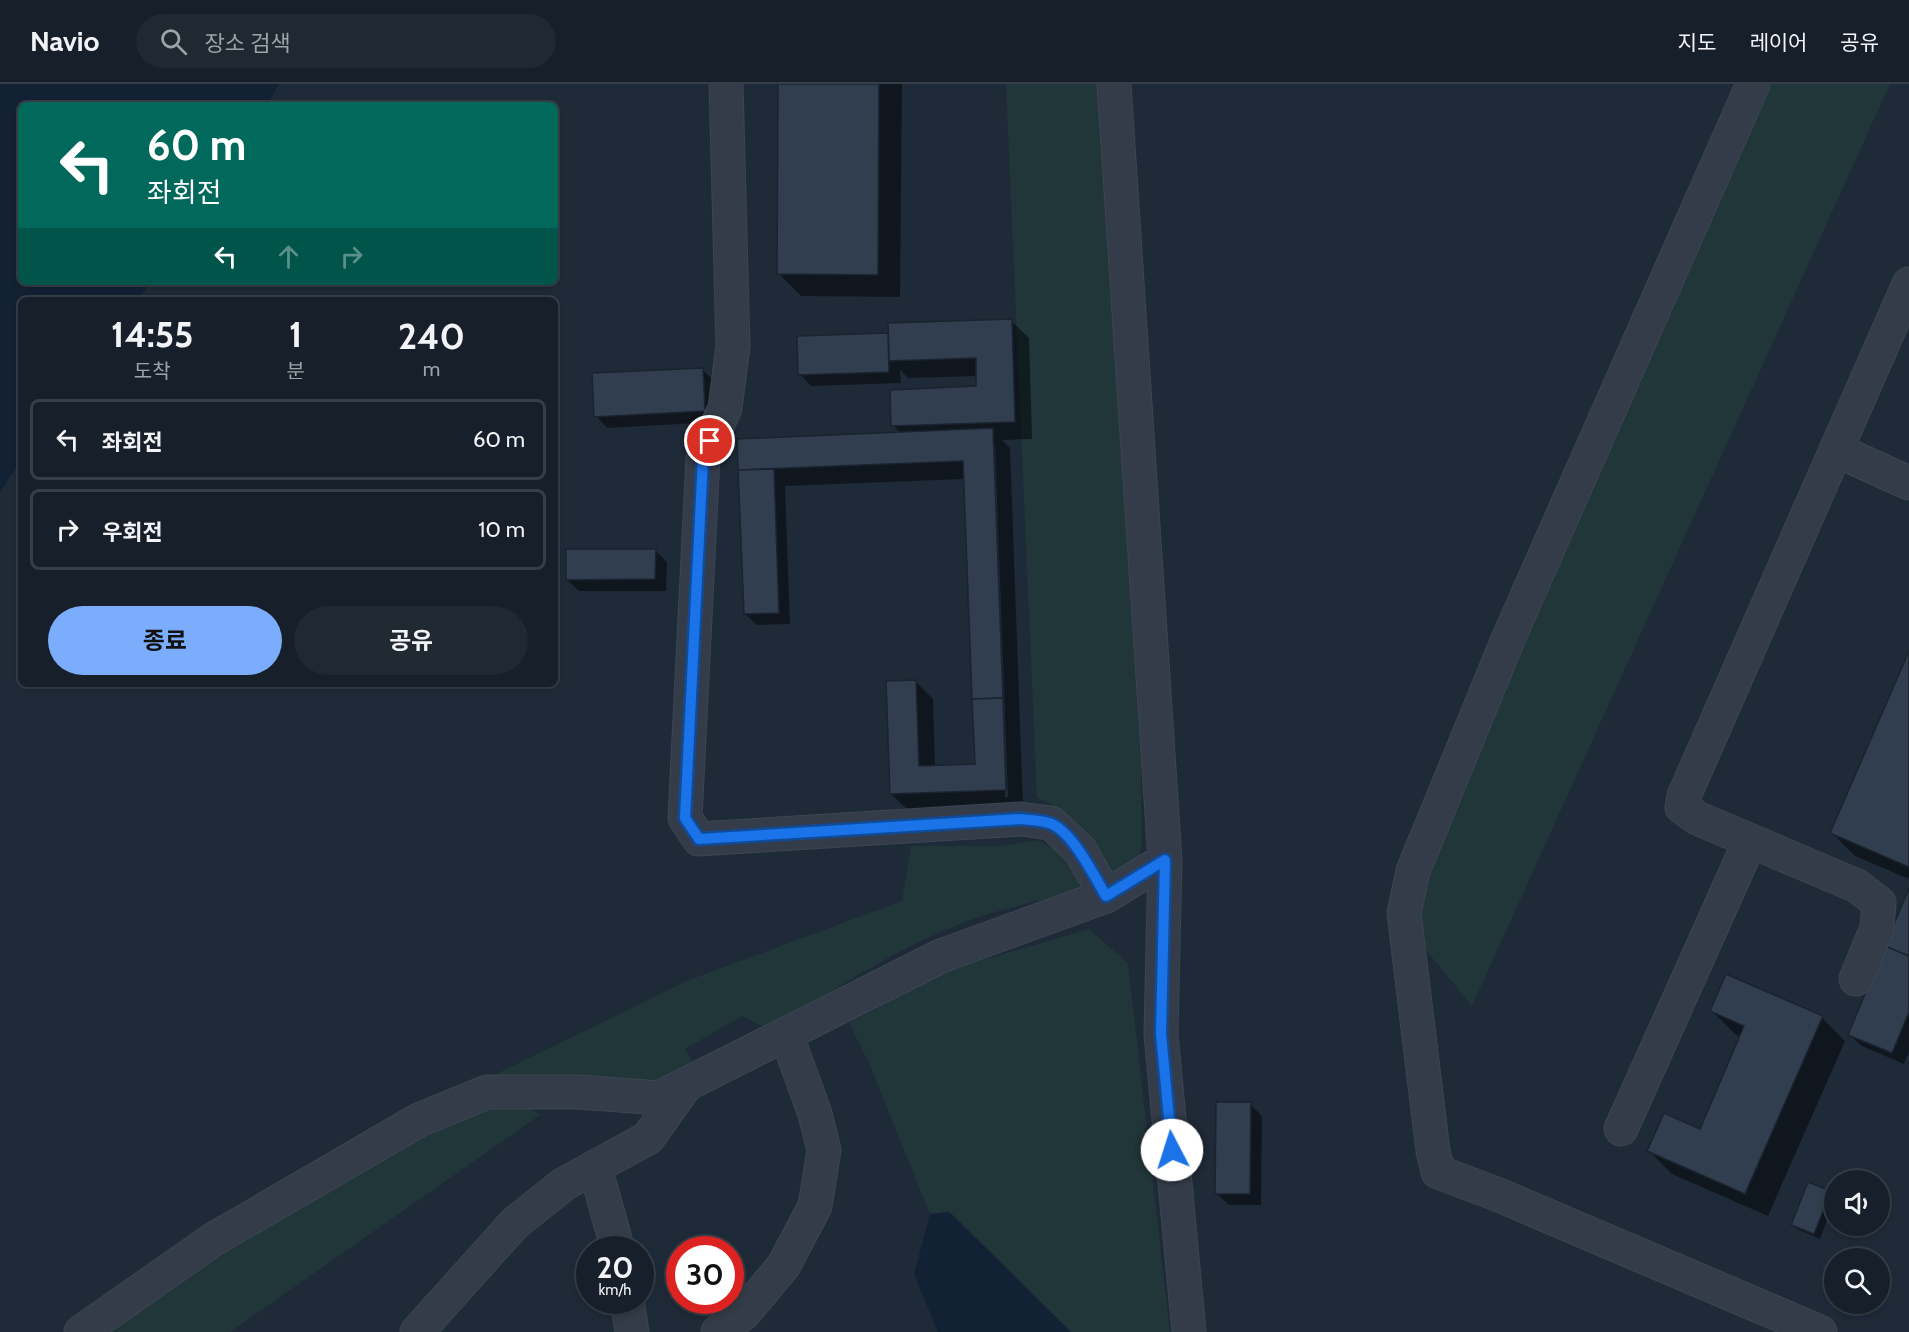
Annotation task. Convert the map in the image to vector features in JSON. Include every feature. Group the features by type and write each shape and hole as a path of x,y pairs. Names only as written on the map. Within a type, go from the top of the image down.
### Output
{"street":[{"path":"726,84 733,346 724,408 703,458 685,818 699,839 1020,819 1051,823 1080,850 1106,896"},
{"path":"1114,84 1165,860 1161,1034 1190,1332"},
{"path":"1753,84 1509,637 1413,871 1404,914 1420,1059 1438,1172 1499,1195 1820,1332"},
{"path":"1856,979 1877,928 1879,903 1857,886 1697,818 1682,807 1684,795 1909,284"},
{"path":"1836,450 1909,483"},
{"path":"1622,1129 1750,841"},
{"path":"81,1332 214,1239 419,1120 487,1092 579,1092 660,1098 941,957 1106,896 1165,860"},
{"path":"718,1332 744,1312 784,1264 815,1206 824,1150 815,1114 786,1034"},
{"path":"417,1332 514,1223 564,1184 648,1138 687,1084"},
{"path":"595,1167 614,1236"},
{"path":"629,1314 632,1332"}],"green space":[{"path":"1006,84 1098,84 1141,769 1142,843 1138,868 1108,875 1071,819 1050,803 1037,798"},
{"path":"1766,84 1890,84 1472,1006 1425,949 1416,897 1453,793"},
{"path":"1038,840 1071,859 1088,890 987,914 955,926 907,948 860,974 770,1030 742,1016 685,1049 697,1069 636,1086 486,1079 689,980 902,901 911,846 1003,846"},
{"path":"1089,929 1128,963 1170,1332 1071,1332 950,1212 930,1214 869,1063 849,1023 949,970"},
{"path":"526,1105 540,1115 230,1332 106,1332 321,1189 468,1112"}],"water":[{"path":"0,84 279,84 269,102 18,102 18,285 149,285 140,297 18,297 18,465 0,492"},
{"path":"949,1212 1071,1332 938,1332 914,1274 930,1214"}],"building":[{"path":"778,84 879,84 878,275 777,274"},
{"path":"1012,319 1015,422 891,426 890,390 976,386 976,358 889,361 888,323"},
{"path":"888,333 889,372 798,375 797,336"},
{"path":"703,368 705,411 594,417 592,373"},
{"path":"993,428 1003,698 972,699 963,461 738,470 737,439"},
{"path":"774,469 779,613 744,614 738,470"},
{"path":"566,549 656,549 655,579 566,580"},
{"path":"1909,651 1909,867 1830,833"},
{"path":"916,680 919,766 975,764 972,699 1003,698 1006,790 890,794 886,681"},
{"path":"1909,888 1909,956 1885,946"},
{"path":"1885,946 1909,956 1909,1012 1892,1053 1848,1035"},
{"path":"1726,974 1823,1016 1745,1194 1647,1151 1664,1113 1700,1129 1744,1026 1710,1011"},
{"path":"1216,1102 1251,1102 1250,1194 1215,1194"},
{"path":"1808,1182 1824,1188 1824,1209 1814,1234 1791,1225"}],"route":[{"path":"710,441 703,458 685,818 699,839 1020,819 1051,823 1080,850 1106,896 1165,860 1161,1034 1172,1150"}]}
